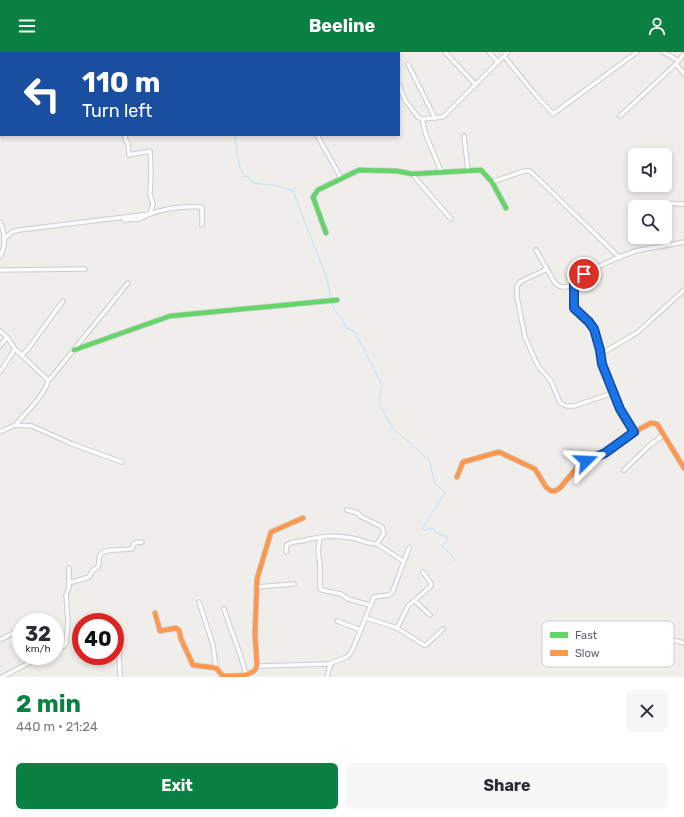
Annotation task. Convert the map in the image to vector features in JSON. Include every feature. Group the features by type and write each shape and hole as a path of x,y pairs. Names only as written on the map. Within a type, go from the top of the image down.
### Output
{"street":[{"path":"445,52 475,84"},
{"path":"489,52 498,62"},
{"path":"422,119 443,117 508,52"},
{"path":"504,56 553,114 637,52"},
{"path":"663,52 677,62 684,74"},
{"path":"620,116 684,54"},
{"path":"408,64 436,118"},
{"path":"400,88 405,100 414,113 422,119 426,135 441,171"},
{"path":"125,136 128,143 129,155 150,151 150,194 153,204 150,214"},
{"path":"318,136 341,178"},
{"path":"464,136 468,170"},
{"path":"326,233 313,197 318,190 359,170 397,171 412,174 441,171 484,171 492,182 506,208"},
{"path":"492,182 524,171 530,171 620,258"},
{"path":"412,174 452,219"},
{"path":"672,204 684,204"},
{"path":"124,220 139,219 158,211 172,208 202,207 202,225"},
{"path":"4,239 12,232 19,230 150,214"},
{"path":"0,222 4,239 0,257"},
{"path":"536,250 558,286 566,288 574,284 584,274 636,251 684,242"},
{"path":"0,270 85,269"},
{"path":"547,269 520,282 516,288 523,333 538,366 549,377 559,400 564,406 580,404 613,393"},
{"path":"15,426 39,397 48,384 48,380 128,283"},
{"path":"574,284 574,308 596,332 602,364 613,393 622,414 634,432"},
{"path":"601,354 632,336 684,290"},
{"path":"22,354 28,349 63,300"},
{"path":"74,350 170,316 337,300"},
{"path":"0,331 7,337 15,349 48,380"},
{"path":"0,346 7,337"},
{"path":"0,372 15,349"},
{"path":"457,477 463,462 499,452 536,469 546,486 551,491 555,491 560,488 580,464 605,453 634,432 654,422 657,424 684,468"},
{"path":"0,432 15,426 32,426 72,444 122,462"},
{"path":"624,470 650,445 664,435"},
{"path":"347,510 358,513 360,516 382,527 384,533 377,544"},
{"path":"155,613 160,631 163,632 176,628 179,630 181,639 193,665 216,668 224,676 243,674 250,675 256,670 257,666 255,634 257,577 271,532 303,518"},
{"path":"286,552 287,545 292,542 333,536 377,544 403,561"},
{"path":"320,538 318,551 320,565 320,588 322,590 341,594 348,599 370,605"},
{"path":"69,583 89,577 98,566 102,552 111,550 130,550 132,549 134,543 142,542"},
{"path":"257,666 331,664 349,655 367,618 370,605 374,597 389,595 392,593 409,548"},
{"path":"64,646 66,643 68,621 66,595 69,587 69,568"},
{"path":"397,628 408,606 426,592 431,585 423,572"},
{"path":"256,587 294,584"},
{"path":"415,601 430,615"},
{"path":"199,602 214,645 216,668"},
{"path":"224,609 231,632 237,642 250,675"},
{"path":"367,618 397,628 425,645 443,629"},
{"path":"337,621 361,630"},
{"path":"0,640 12,634"},
{"path":"674,640 684,643"},
{"path":"327,677 331,664"},
{"path":"2,677 25,665"},
{"path":"119,665 120,677"}],"waterway":[{"path":"235,136 240,168 245,177 248,176 253,183 279,186 293,191 327,279 331,299"},
{"path":"332,302 333,307 347,328 355,332 382,385 379,403 393,429 429,459 435,484 445,492 422,529 425,531 427,529 434,529 435,532 447,537 448,540 442,546 451,554 455,561"}],"traffic: fast":[{"path":"326,233 313,197 318,190 359,170 397,171 412,174 481,170 492,182 506,208"},
{"path":"74,350 170,316 337,300"}],"traffic: slow":[{"path":"574,284 574,308 588,322 596,335 602,364 608,382 629,424 634,432 651,423 657,424 684,468"},
{"path":"457,477 463,462 499,452 535,469 546,487 551,491 555,491 560,488 580,464 605,453 634,432"},
{"path":"155,613 160,631 176,628 179,630 181,639 193,665 216,668 223,676 244,675 252,672 257,666 255,634 257,579 271,532 303,518"}],"route":[{"path":"584,274 574,284 573,306 577,312 589,322 596,332 602,364 613,393 627,423 634,432 605,453 586,461"}]}
